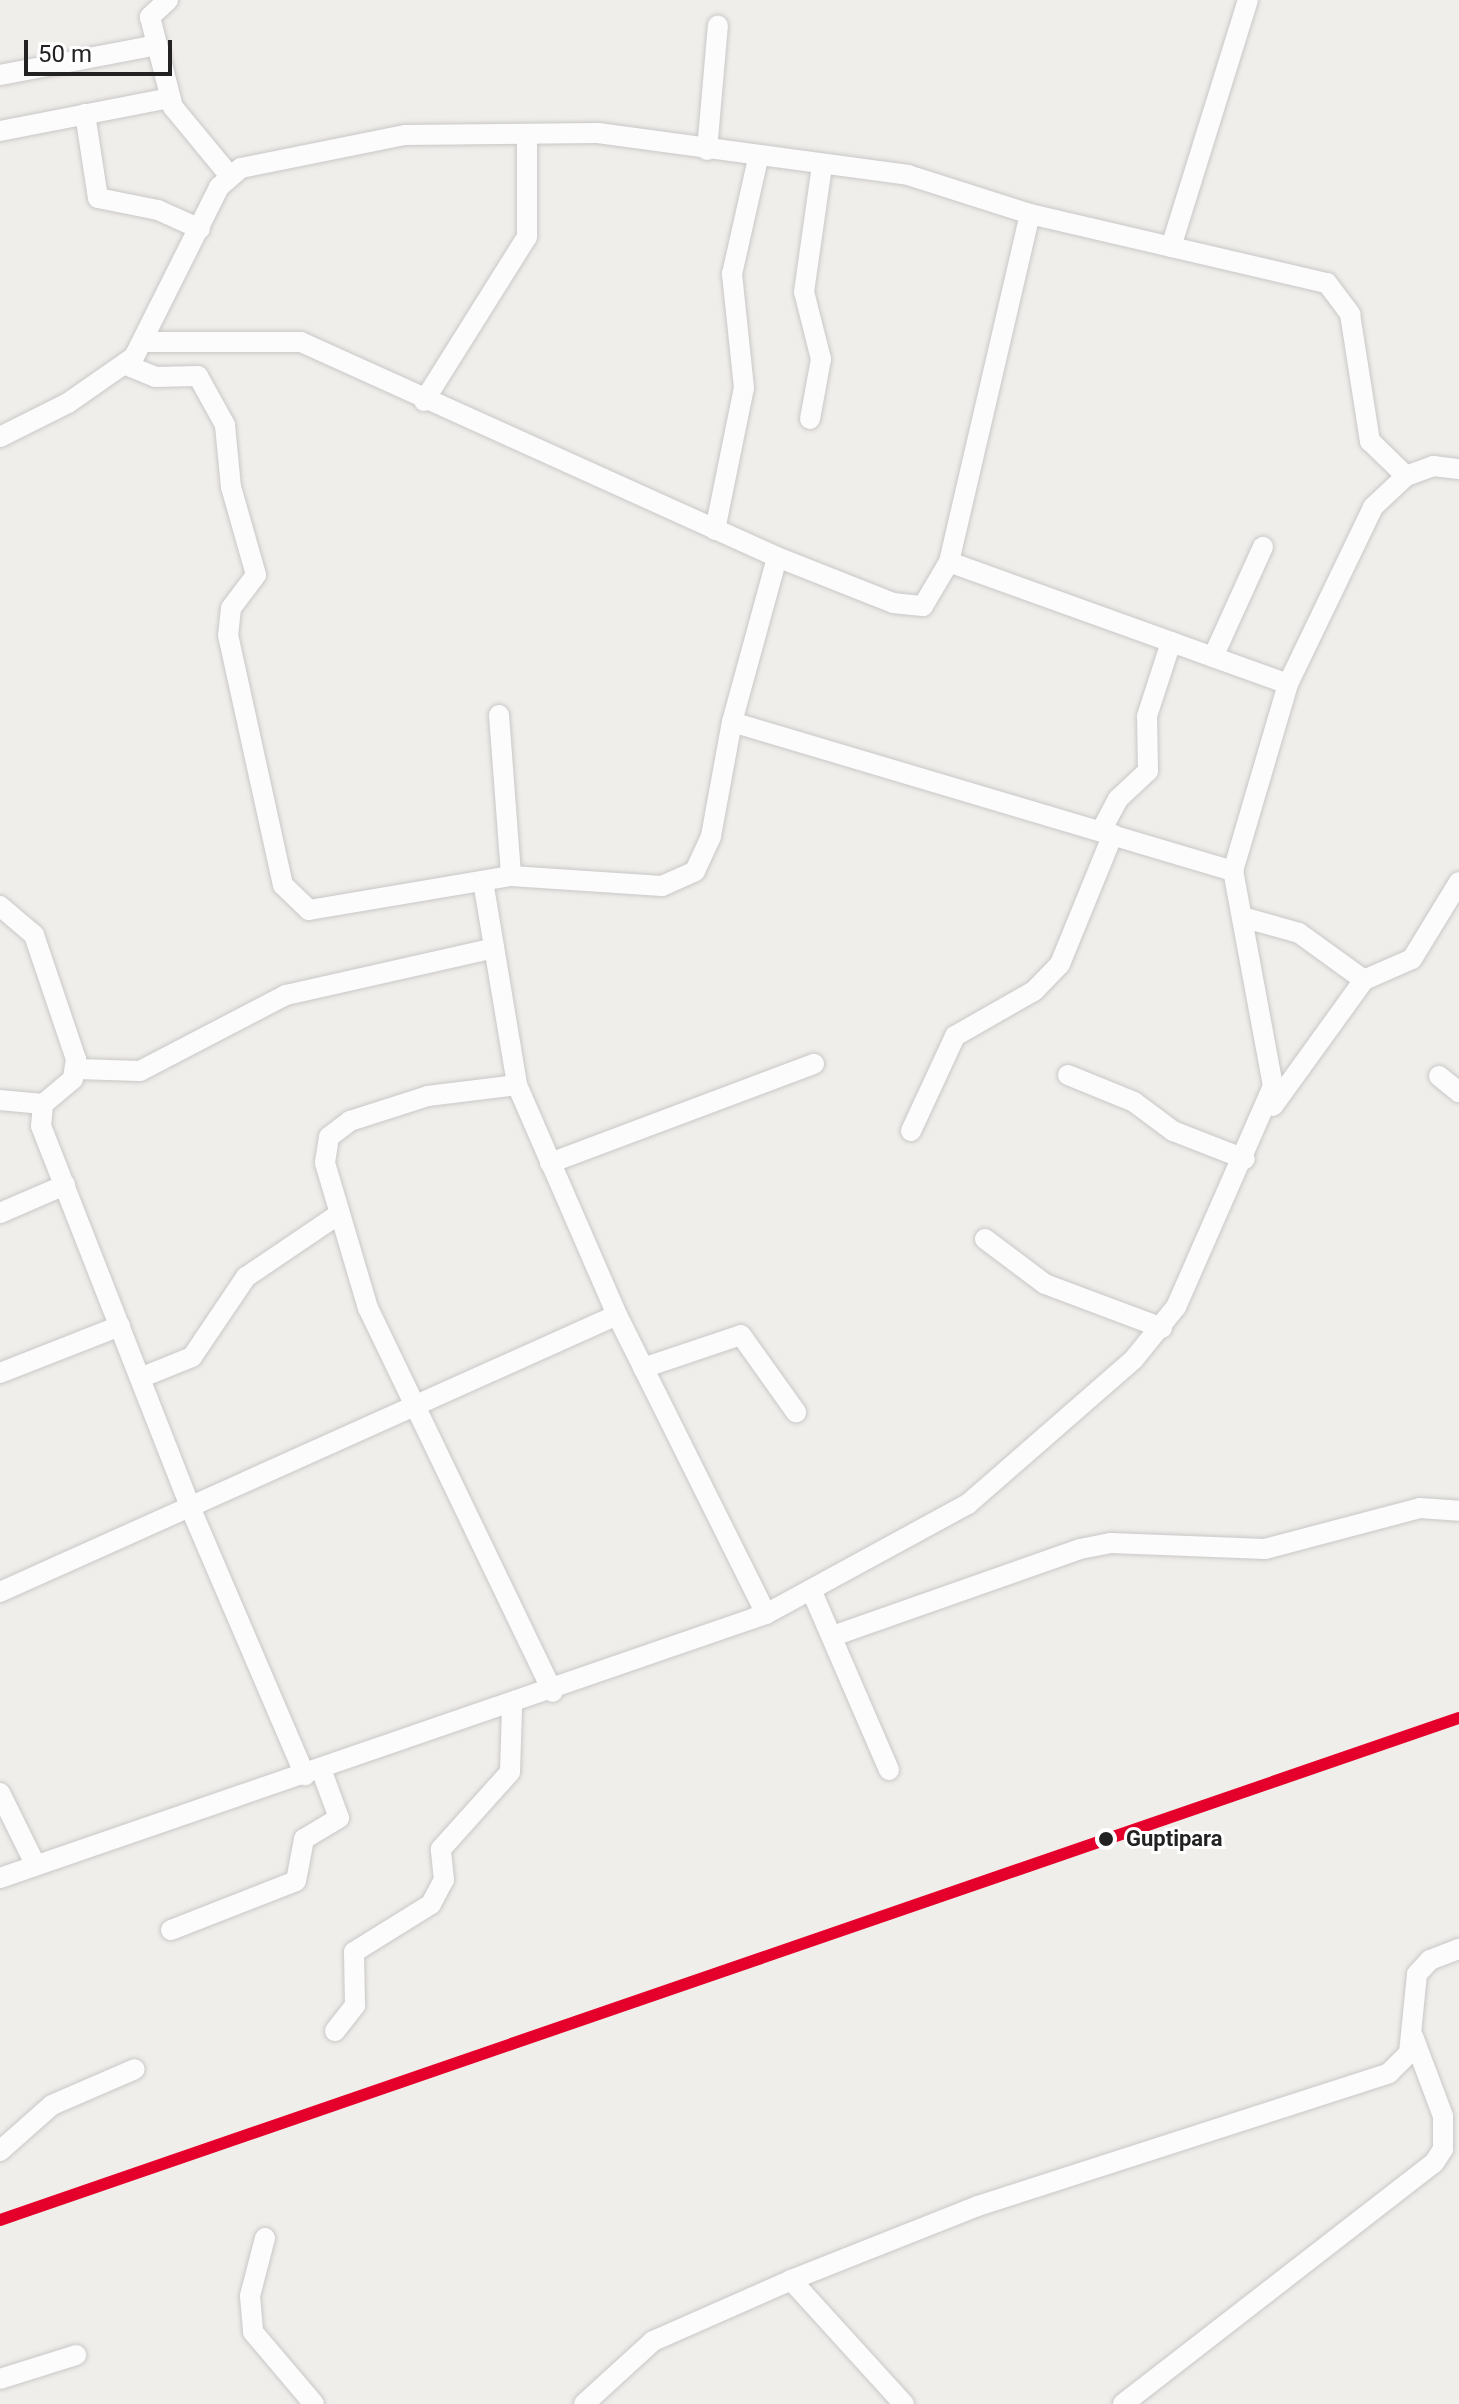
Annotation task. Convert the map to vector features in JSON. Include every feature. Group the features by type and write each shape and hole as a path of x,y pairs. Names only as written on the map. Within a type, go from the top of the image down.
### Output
{"street":[{"path":"168,0 151,15 170,98 184,126 229,175"},
{"path":"1171,247 1248,0"},
{"path":"707,150 718,25"},
{"path":"0,75 157,45"},
{"path":"0,131 170,98"},
{"path":"85,114 98,198 158,210 200,229"},
{"path":"424,401 527,237 527,134"},
{"path":"0,437 126,365 146,342 229,175 268,158 387,137 624,135 758,159 908,175 1030,214 1339,290 1350,314 1370,441 1406,476"},
{"path":"715,530 744,388 732,274 758,159"},
{"path":"810,419 821,359 804,292 822,165"},
{"path":"146,342 301,342 424,401 715,530 908,607 933,599 949,562 1030,214"},
{"path":"126,365 155,377 198,376 229,437 231,487 256,575 231,608 228,635 290,899 321,910 511,876 662,886 687,877 711,836 732,722 777,557"},
{"path":"1266,1115 1272,1055 1233,871 1288,684 1359,529 1406,476 1433,466 1459,469"},
{"path":"1213,657 1263,547"},
{"path":"949,562 1288,684"},
{"path":"911,1131 955,1036 1034,991 1060,964 1118,799 1148,771 1147,716 1171,642"},
{"path":"499,715 511,876"},
{"path":"732,722 1233,871"},
{"path":"483,881 517,1085 617,1315 766,1614"},
{"path":"0,1878 512,1707 766,1614 812,1592 968,1504 1162,1328 1266,1115 1364,980 1412,959 1459,882"},
{"path":"1,904 34,935 77,1069"},
{"path":"1242,917 1299,933 1364,980"},
{"path":"171,1930 296,1881 304,1839 339,1818 313,1772 190,1507 41,1126 43,1104 77,1069 140,1071 286,995 494,948"},
{"path":"550,1163 814,1064"},
{"path":"1068,1075 1134,1102 1173,1131 1245,1159"},
{"path":"1439,1076 1459,1092"},
{"path":"517,1085 428,1096 337,1130 325,1146 325,1163 368,1308 419,1404 553,1692"},
{"path":"0,1100 43,1104"},
{"path":"0,1213 65,1185"},
{"path":"140,1378 192,1357 246,1277 339,1214"},
{"path":"985,1239 1045,1284 1162,1328"},
{"path":"0,1592 617,1315"},
{"path":"0,1373 120,1326"},
{"path":"643,1368 741,1335 796,1412"},
{"path":"833,1636 970,1582 1090,1547 1265,1549 1420,1508 1459,1511"},
{"path":"812,1592 889,1770"},
{"path":"335,2031 355,2005 354,1952 431,1904 444,1880 441,1849 510,1772 512,1707"},
{"path":"0,1793 36,1866"},
{"path":"584,2404 653,2341 791,2280 990,2201 1389,2073 1405,2061 1413,2036 1417,1974 1459,1949"},
{"path":"1123,2404 1434,2163 1443,2149 1443,2116 1413,2036"},
{"path":"0,2151 52,2105 135,2069"},
{"path":"265,2238 249,2318 314,2404"},
{"path":"791,2280 904,2404"},
{"path":"0,2379 76,2355"}],"transit line":[{"path":"0,2220 1459,1718"}],"place":[{"name":"Guptipara","path":"1106,1839"}]}
